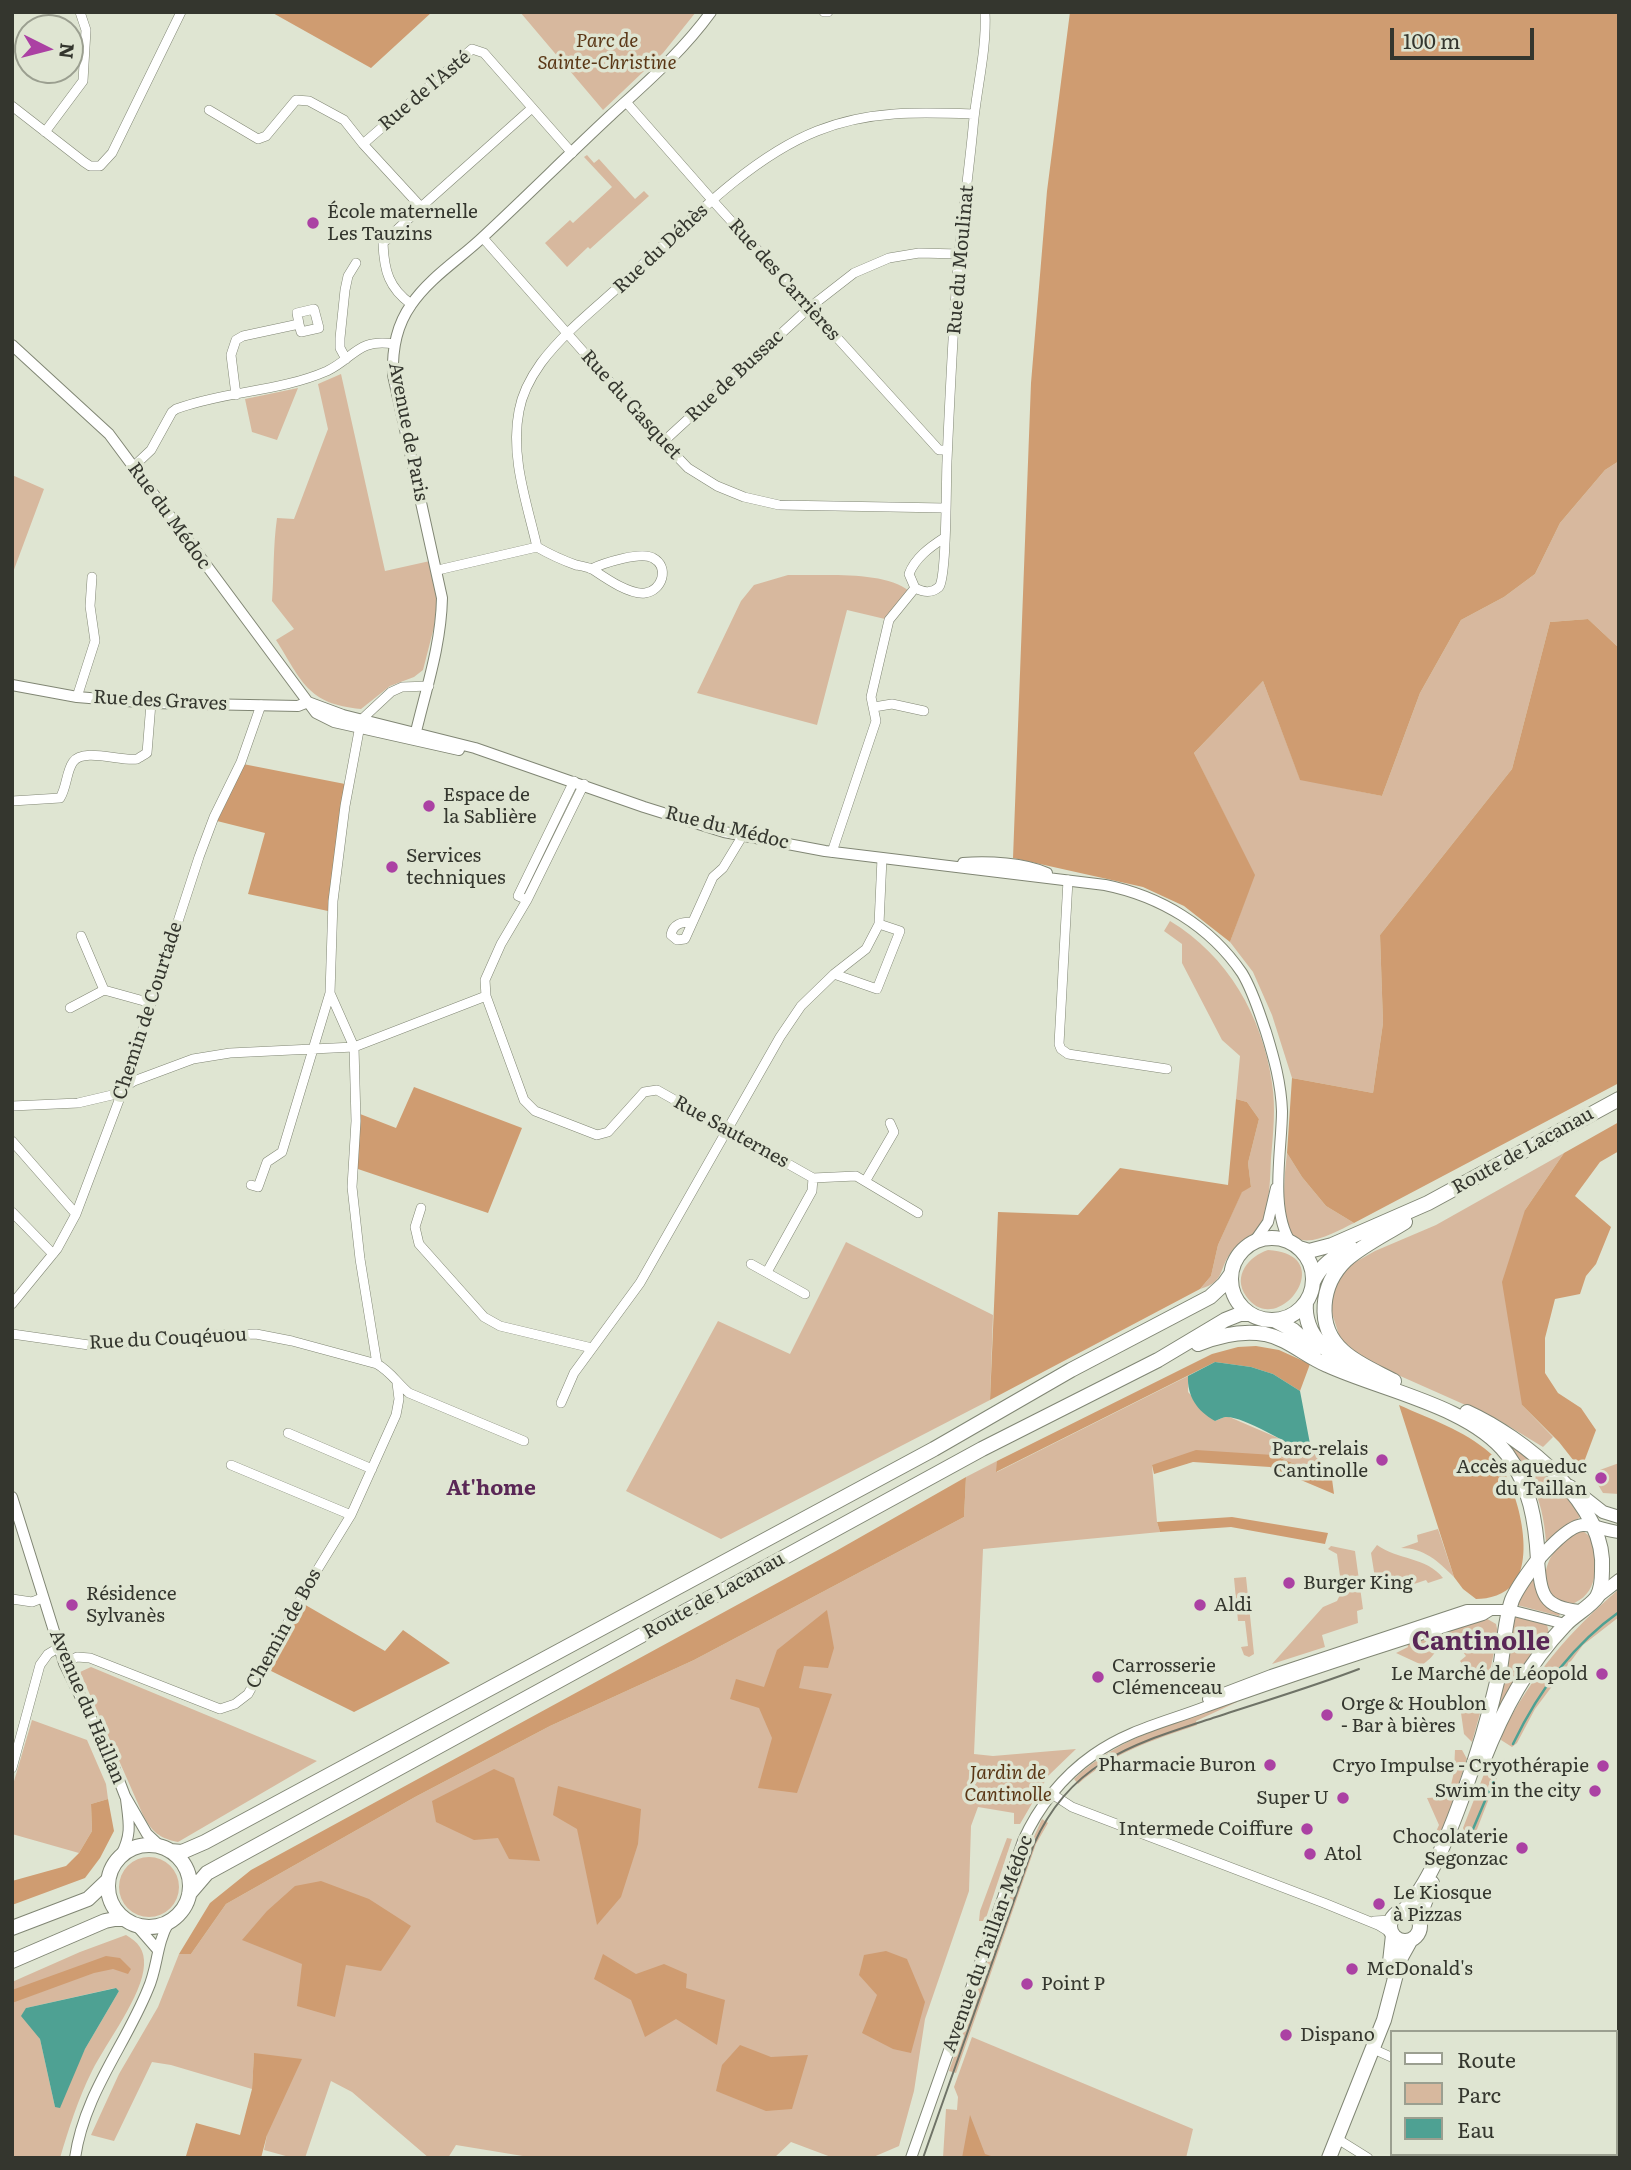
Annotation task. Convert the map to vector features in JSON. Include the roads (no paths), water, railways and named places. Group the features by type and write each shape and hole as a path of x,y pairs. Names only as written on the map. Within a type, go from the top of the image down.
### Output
{"main road":[{"name":"Route de Lacanau","path":"1295,1245 1309,1251 1332,1245 1428,1203 1619,1099"},
{"name":"Route de Lacanau","path":"1313,1282 1318,1270 1327,1261 1405,1222 1428,1203"},
{"path":"1394,1381 1342,1350 1329,1331 1324,1307 1329,1283 1344,1262 1405,1222"},
{"path":"1306,1302 1286,1318 1261,1319 1250,1314 1234,1297 1231,1274 1235,1261 1243,1250 1266,1238 1279,1238 1295,1245 1307,1258 1312,1269 1313,1282 1306,1302 1307,1324 1321,1345 1350,1366 1394,1381 1496,1427 1603,1512 1619,1517"},
{"name":"Route de Lacanau","path":"166,1849 181,1852 205,1842 922,1456 1071,1370 1210,1297 1231,1274"},
{"name":"Route de Lacanau","path":"189,1894 207,1873 982,1449 1158,1360 1225,1320 1240,1314 1250,1314"},
{"path":"1274,1320 1293,1330 1318,1353 1350,1375"},
{"path":"1158,1360 1213,1337 1249,1333 1270,1335 1350,1375 1469,1423 1497,1444 1517,1470 1528,1494 1534,1516 1541,1588 1547,1600 1559,1608 1579,1611"},
{"path":"1559,1479 1583,1507 1600,1544 1603,1568 1597,1597"},
{"path":"1371,2048 1390,1968 1392,1930 1429,1873 1467,1780 1489,1714 1514,1597 1538,1560 1555,1542 1578,1526 1586,1525 1619,1532"},
{"path":"1329,2158 1384,2020 1400,1959 1410,1941 1418,1935 1426,1898 1500,1717 1525,1675 1566,1624 1619,1580"},
{"path":"12,1961 105,1921 115,1919 131,1922 159,1926 169,1922 185,1905 189,1882 180,1859 166,1849 140,1846 121,1856 112,1867 108,1880 111,1902 131,1922"},
{"path":"12,1928 88,1899 108,1880"},
{"path":"1403,1911 1412,1912 1420,1922"},
{"path":"1392,1930 1401,1941 1410,1941"}],"street":[{"path":"45,132 83,81 86,30 80,12"},
{"path":"12,106 84,162 90,166 100,166 112,153 181,12"},
{"name":"Avenue de Paris","path":"415,733 442,625 442,597 393,375 392,357 401,321 424,288 482,238 684,48 710,12"},
{"name":"Rue du Moulinat","path":"915,588 932,592 942,582 959,254 986,27 985,12"},
{"name":"Rue de l'Asté","path":"421,207 363,144 472,49 484,53 572,153"},
{"path":"209,110 258,139 266,136 296,100 304,99 344,120 363,144"},
{"name":"Rue des Carrières","path":"626,102 939,450 947,450"},
{"path":"411,304 393,289 387,273 383,243 532,108"},
{"name":"Rue du Déhès","path":"537,547 516,454 519,410 526,388 542,362 568,335 713,201 768,156 813,132 867,116 908,111 974,114"},
{"name":"Rue du Gasquet","path":"482,238 663,442 688,468 718,486 744,497 779,505 945,508"},
{"name":"Rue de Bussac","path":"663,442 809,307 853,273 889,258 919,253 959,254"},
{"path":"345,359 340,348 340,338 345,290 348,276 356,264"},
{"path":"236,395 231,355 236,340 243,335 299,324"},
{"path":"133,467 151,450 172,412 184,406 301,381 330,369 362,346 394,344"},
{"name":"Rue du Médoc","path":"12,345 97,421 299,693 316,713 334,722 415,733 514,760 644,807 743,835 832,852 1121,888 1161,902 1195,924 1225,952 1242,974 1259,1013 1279,1081 1282,1111 1278,1182 1283,1227 1295,1245"},
{"path":"832,852 876,721 871,697 889,621 915,588 910,583 911,568 944,538"},
{"path":"438,570 537,547 640,593 654,590 661,583 663,574 661,565 654,558 644,555 591,569"},
{"path":"77,697 95,640 90,606 92,577"},
{"name":"Rue des Graves","path":"12,685 77,697 151,703 298,706 308,702"},
{"path":"251,1185 258,1187 267,1162 282,1152 330,993 333,901 345,806 361,724 391,692 402,687 429,685"},
{"path":"12,801 60,798 65,791 72,763 78,757 87,755 138,759 147,753 151,703"},
{"path":"874,707 892,704 924,711"},
{"name":"Chemin de Courtade","path":"12,1304 53,1254 76,1214 124,1087 206,837 241,762 261,705"},
{"path":"12,1106 78,1103 112,1095 124,1087 192,1059 230,1053 354,1047 486,996 485,980 501,944 527,900 518,896 579,783"},
{"path":"692,922 713,877 723,868 743,835"},
{"path":"561,1403 574,1373 640,1283 779,1037 801,1006 834,974 866,949 879,924 882,858"},
{"path":"1068,880 1059,1044 1061,1049 1068,1054 1167,1069"},
{"path":"834,974 877,989 900,931 879,924"},
{"path":"81,936 104,989"},
{"path":"70,1008 104,989 150,1003"},
{"path":"330,993 354,1047 356,1121 352,1187 360,1259 377,1364"},
{"name":"Rue Sauternes","path":"486,996 524,1100 536,1111 597,1135 608,1132 645,1092 657,1090 813,1178"},
{"path":"866,1180 894,1132 890,1123"},
{"path":"12,1141 76,1214"},
{"path":"767,1272 812,1191 813,1178 856,1176 918,1213"},
{"name":"Rue du Médoc","path":"1254,1242 1268,1222 1278,1182"},
{"path":"421,1208 415,1227 419,1244 484,1317 499,1326 592,1348"},
{"path":"12,1212 53,1254"},
{"path":"751,1264 805,1294"},
{"name":"Rue du Couqéuou","path":"12,1334 96,1346 202,1335 256,1334 292,1341 377,1364 409,1393 524,1441"},
{"name":"Chemin de Bos","path":"64,1663 84,1656 220,1709 235,1704 248,1694 351,1514 396,1415 399,1399 397,1383"},
{"path":"288,1433 372,1469"},
{"path":"231,1465 351,1514"},
{"name":"Avenue du Haillan","path":"12,1497 64,1663 110,1757 125,1796 147,1834 166,1849"},
{"path":"12,1599 32,1602 42,1598"},
{"name":"Avenue du Taillan-Médoc","path":"911,2158 1023,1841 1038,1813 1073,1770 1115,1741 1174,1716 1193,1712 1273,1682 1483,1615 1490,1610 1510,1609 1566,1624"},
{"path":"12,1768 40,1665 48,1654 58,1648"},
{"path":"1052,1794 1072,1807 1392,1930"},
{"name":"Avenue du Haillan","path":"121,1856 130,1830 125,1796"},
{"path":"131,1922 149,1937 157,1949"},
{"path":"75,2158 77,2144 97,2085 150,1985 157,1949 169,1922"},
{"path":"1371,2048 1390,2057"},
{"path":"1336,2138 1368,2158"}],"water":[{"path":"1215,1362 1251,1367 1273,1374 1300,1391 1311,1449 1305,1454 1242,1421 1225,1417 1215,1421 1203,1413 1191,1396 1188,1376"},
{"path":"116,1988 119,1991 85,2049 60,2108 55,2107 40,2039 21,2016 26,2008"}],"waterway":[{"path":"1513,1744 1533,1706 1557,1671 1586,1640 1619,1612"},
{"path":"1472,1839 1473,1829 1499,1768"}],"tram line":[{"path":"923,2158 1034,1844 1049,1815 1067,1792 1087,1774 1133,1746 1359,1669"}],"place":[{"name":"École maternelle Les Tauzins","path":"313,223"},
{"name":"Espace de la Sablière","path":"429,806"},
{"name":"Services techniques","path":"392,867"},
{"name":"Parc-relais Cantinolle","path":"1382,1460"},
{"name":"Accès aqueduc du Taillan","path":"1601,1478"},
{"name":"Burger King","path":"1289,1583"},
{"name":"Résidence Sylvanès","path":"72,1605"},
{"name":"Aldi","path":"1200,1605"},
{"name":"Le Marché de Léopold","path":"1602,1674"},
{"name":"Carrosserie Clémenceau","path":"1098,1677"},
{"name":"Orge & Houblon - Bar à bières","path":"1327,1715"},
{"name":"Pharmacie Buron","path":"1270,1765"},
{"name":"Cryo Impulse - Cryothérapie","path":"1603,1766"},
{"name":"Swim in the city","path":"1595,1791"},
{"name":"Super U","path":"1343,1798"},
{"name":"Intermede Coiffure","path":"1307,1829"},
{"name":"Chocolaterie Segonzac","path":"1522,1848"},
{"name":"Atol","path":"1310,1854"},
{"name":"Le Kiosque à Pizzas","path":"1379,1904"},
{"name":"McDonald's","path":"1352,1969"},
{"name":"Point P","path":"1027,1984"},
{"name":"Dispano","path":"1286,2035"}],"district":[{"name":"At'home","path":"491,1489"},
{"name":"Cantinolle","path":"1481,1642"}],"park label":[{"name":"Parc de Sainte-Christine","path":"607,52"},
{"name":"Jardin de Cantinolle","path":"1008,1784"}]}
